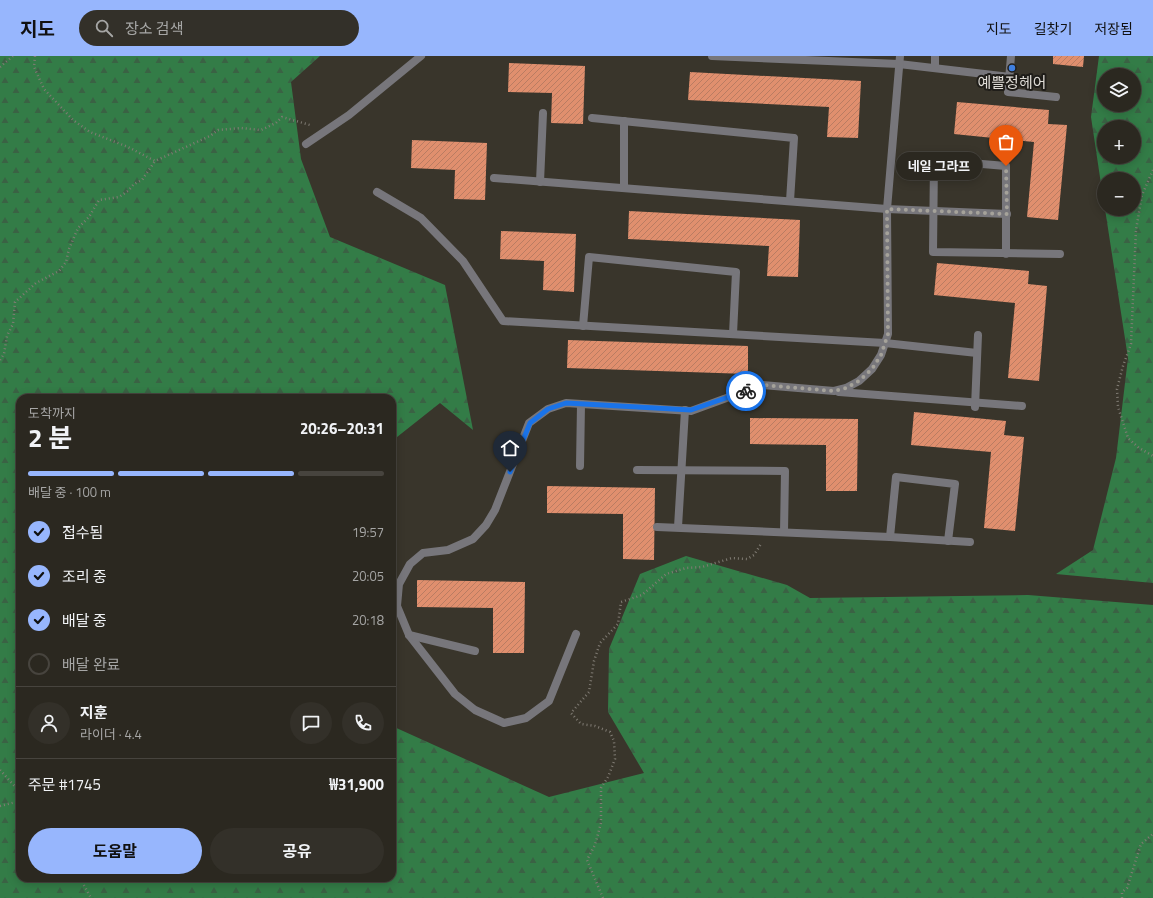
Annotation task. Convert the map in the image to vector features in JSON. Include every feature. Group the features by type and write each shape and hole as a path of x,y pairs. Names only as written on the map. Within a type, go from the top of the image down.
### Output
{"street":[{"path":"306,144 348,115 421,56"},
{"path":"712,56 900,60 935,68 1010,78"},
{"path":"935,68 936,56"},
{"path":"1011,56 1008,92 1056,97"},
{"path":"834,391 846,388 859,381 872,369 881,355 888,334 887,209 900,60"},
{"path":"540,182 543,113"},
{"path":"592,118 794,138 790,201"},
{"path":"624,121 624,188"},
{"path":"1006,254 1006,166 934,160 933,252 1006,254 1060,254"},
{"path":"494,178 887,209 1007,214"},
{"path":"377,192 421,218 463,261 503,321 886,343 977,353"},
{"path":"583,326 589,257 736,272 733,334"},
{"path":"975,405 978,335"},
{"path":"576,634 549,701 526,718 504,722 475,710 455,694 409,635 397,606 399,584 410,564 422,553 448,550 473,539 486,525 495,510 530,423 548,409 566,403 691,410 762,385 975,405 1022,406"},
{"path":"580,466 581,404"},
{"path":"678,528 680,470 685,410"},
{"path":"638,470 785,471 784,532"},
{"path":"890,537 896,476 955,484 948,541"},
{"path":"657,526 970,542"},
{"path":"409,635 475,651"}],"path":[{"path":"0,67 12,56"},
{"path":"35,56 34,67 44,89 73,120 90,132 128,147 155,161"},
{"path":"0,360 4,354 8,336 13,324 15,302 36,283 59,271 66,262 69,249 78,228 89,217 99,200 120,197 134,184 142,180 155,161 210,136 218,130 241,128 261,130 276,123 282,117 308,124 317,130 318,136"},
{"path":"1153,170 1142,195 1136,230 1131,344 1122,366 1117,389 1118,408 1128,438 1139,448 1153,456"},
{"path":"603,898 587,860 595,845 601,823 601,788 608,777 615,759 614,741 610,732 595,726 581,724 571,713 589,692 594,661 600,643 618,624 621,602 642,595 666,574 686,568 702,567 732,558 747,559 754,555 770,532"},
{"path":"0,770 16,788"},
{"path":"0,806 16,802"},
{"path":"1122,898 1122,892 1127,888 1141,844 1153,834"},
{"path":"82,882 91,898"}],"green space":[{"path":"0,56 320,56 291,82 301,159 330,237 445,285 473,430 440,403 396,438 396,394 16,394 16,882 396,882 396,728 549,797 644,773 608,712 609,649 640,574 686,556 787,585 810,598 1028,595 1153,605 1153,898 0,898"},
{"path":"1099,56 1153,56 1153,583 1056,574 1093,550 1116,458 1128,358 1106,216 1141,216 1141,172 1099,172 1098,164 1141,164 1141,120 1097,120 1097,157 1091,117 1097,71 1097,112 1141,112 1141,68 1097,68"}],"building":[{"path":"1053,56 1084,56 1083,67 1053,64"},
{"path":"509,63 585,66 583,124 551,123 552,93 508,92"},
{"path":"690,72 861,81 858,138 827,137 829,107 688,100"},
{"path":"957,102 1049,110 1048,124 1067,125 1058,220 1027,217 1034,142 954,134"},
{"path":"412,140 487,143 485,200 454,199 455,170 411,168"},
{"path":"629,211 800,220 798,277 767,276 769,246 628,239"},
{"path":"501,231 576,234 574,292 543,290 544,261 500,259"},
{"path":"937,263 1029,271 1028,284 1047,286 1039,381 1008,378 1015,303 934,295"},
{"path":"568,340 748,346 748,374 567,368"},
{"path":"914,412 1006,421 1004,435 1024,437 1015,531 984,528 991,452 911,445"},
{"path":"750,418 858,419 857,491 826,491 826,445 750,444"},
{"path":"547,486 655,488 654,560 623,559 623,514 547,513"},
{"path":"417,580 525,582 524,653 493,653 493,608 417,607"}],"way so far":[{"path":"746,391 762,385 834,391 846,388 859,381 872,369 881,355 888,334 887,209 1007,214 1006,166"}],"place":[{"name":"예쁠정헤어","path":"1012,68"},
{"name":"네일 그라프","path":"1006,166"}],"route":[{"path":"510,472 530,423 548,409 566,403 691,410 746,391"}]}
